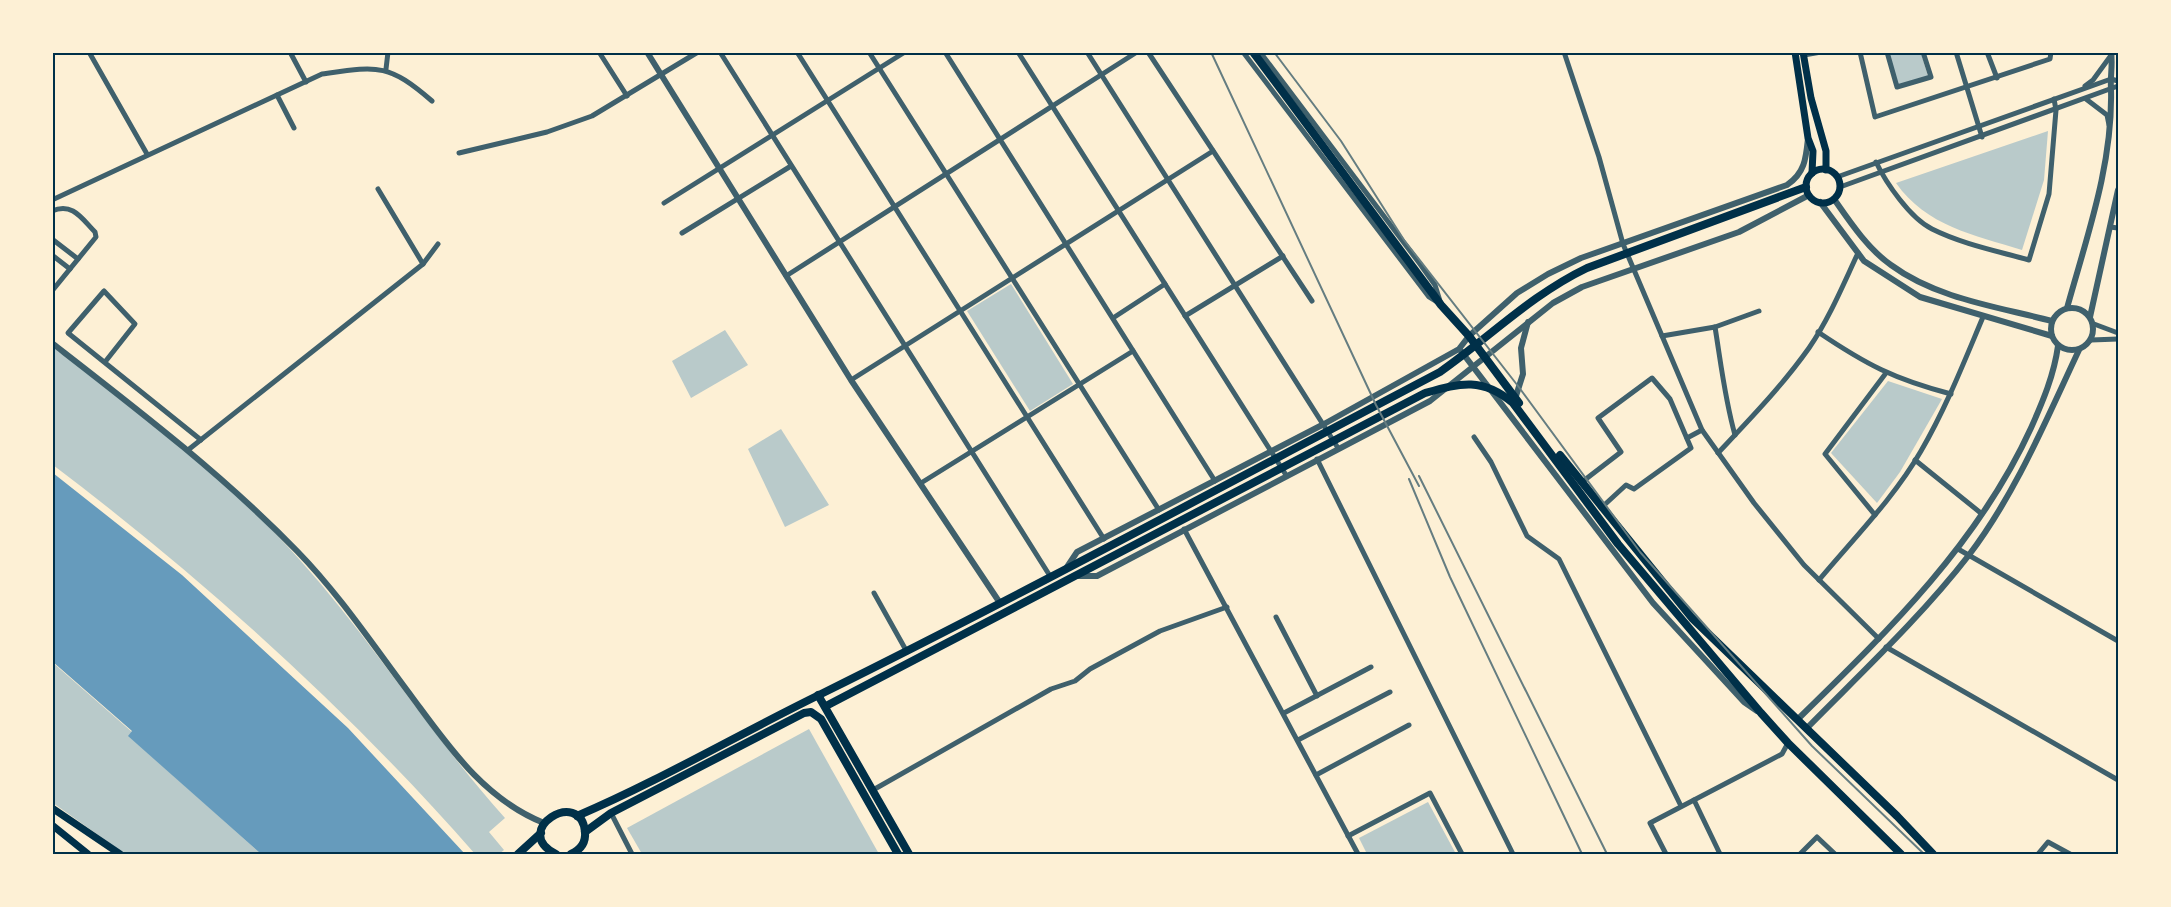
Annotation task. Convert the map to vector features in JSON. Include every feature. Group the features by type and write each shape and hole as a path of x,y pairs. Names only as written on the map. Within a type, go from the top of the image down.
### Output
{"main road":[{"path":"1253,52 1441,304 1469,336 1515,399 1601,508 1692,618 1798,719 1933,855"},
{"path":"1795,52 1808,138 1813,151 1808,191"},
{"path":"1804,54 1811,98 1826,150 1826,170"},
{"path":"518,855 541,833 544,823 558,812 577,816 689,764 1440,372 1470,351 1532,299 1587,268 1792,193 1808,191 1820,202 1834,199 1840,187 1837,177 1826,170 1812,173"},
{"path":"826,706 1425,393 1459,383 1476,384 1499,391 1513,403 1618,544 1761,713 1788,743 1901,855"},
{"path":"818,695 909,855"},
{"path":"585,832 611,813 804,713 811,712 821,719 898,855"},
{"path":"52,808 120,855"},
{"path":"572,855 579,852 584,842 585,832 577,816"},
{"path":"52,825 88,855"},
{"path":"541,833 544,845 556,855"}],"street":[{"path":"89,52 147,154"},
{"path":"290,52 306,82"},
{"path":"386,69 388,52"},
{"path":"599,52 627,96"},
{"path":"647,52 851,380 1000,603"},
{"path":"459,153 547,132 592,116 698,52"},
{"path":"720,52 1050,576"},
{"path":"797,52 1104,539"},
{"path":"869,52 1159,510"},
{"path":"664,203 905,52"},
{"path":"945,52 1215,481"},
{"path":"1018,52 1286,475"},
{"path":"1088,52 1338,448"},
{"path":"786,276 1102,77 1137,52"},
{"path":"1148,52 1312,301"},
{"path":"1243,52 1429,297 1441,304"},
{"path":"1260,52 1435,285 1441,304"},
{"path":"1564,52 1599,157 1623,244 1702,430 1754,503 1819,580 1879,639"},
{"path":"1804,54 1821,52"},
{"path":"1860,52 1875,117 2050,59 2051,52"},
{"path":"1887,52 1897,87 1931,77 1923,52"},
{"path":"1956,52 1982,137"},
{"path":"1987,52 1997,78"},
{"path":"2067,308 2100,188 2113,109 2112,53"},
{"path":"2079,90 2093,80 2112,53"},
{"path":"52,200 322,74 361,68 386,69 412,83 432,101"},
{"path":"1837,177 2111,79 2118,81"},
{"path":"1840,187 2118,86"},
{"path":"277,95 294,128"},
{"path":"1876,162 1887,183 1930,228 1974,245 2029,260 2049,194 2056,110 2054,99"},
{"path":"2086,99 2107,115 2110,129"},
{"path":"1067,567 1077,552 1324,424 1459,349 1469,336 1517,293 1548,274 1581,258 1787,185 1800,174 1805,163 1808,138"},
{"path":"851,380 1067,246 1213,151"},
{"path":"682,233 791,166"},
{"path":"378,189 423,264"},
{"path":"2090,316 2118,190"},
{"path":"1074,576 1097,576 1430,401 1528,321 1553,303 1582,287 1739,232 1808,191"},
{"path":"1834,199 1856,229 1890,265 1923,285 2052,321"},
{"path":"1820,202 1858,253 1886,277 1920,297 2052,336"},
{"path":"52,212 62,207 69,207 95,232 96,237 52,291"},
{"path":"2110,227 2118,228"},
{"path":"52,239 78,259"},
{"path":"188,450 423,264 438,244"},
{"path":"1718,453 1769,398 1818,332 1858,253"},
{"path":"52,255 70,268"},
{"path":"1185,316 1283,256"},
{"path":"1113,318 1165,285"},
{"path":"105,362 135,324 104,291 68,333 201,440"},
{"path":"2079,350 2068,351 2058,346 2052,336 2052,321 2058,313 2067,308 2084,311 2094,324 2091,340"},
{"path":"1662,336 1715,327 1759,312"},
{"path":"1819,580 1875,514 1915,460 1951,394 1983,317"},
{"path":"1515,399 1523,374 1521,348 1528,321"},
{"path":"2094,324 2118,333"},
{"path":"1715,327 1726,388 1725,399 1735,435"},
{"path":"1818,332 1867,365 1886,374 1951,394"},
{"path":"1807,728 1886,647 1969,555 2018,478 2079,350 2091,340 2118,339"},
{"path":"52,343 220,476 298,553 356,622 452,752 484,788 521,814 544,823"},
{"path":"1798,719 1902,616 1958,549 1982,514 2022,446 2055,370 2058,346"},
{"path":"1459,349 1474,365 1653,603 1744,702 1761,713"},
{"path":"921,483 1133,351"},
{"path":"1875,514 1825,454 1886,374"},
{"path":"1582,482 1621,452 1599,418 1652,378 1670,399 1691,448 1634,489 1626,485 1601,508"},
{"path":"1391,387 1407,412"},
{"path":"1361,404 1375,430"},
{"path":"1687,438 1702,430"},
{"path":"1474,436 1491,462 1527,536 1560,559 1681,806"},
{"path":"1317,459 1513,855"},
{"path":"1915,460 1982,514"},
{"path":"1185,529 1358,855"},
{"path":"1958,549 2118,641"},
{"path":"874,593 907,652"},
{"path":"873,790 1051,689 1075,681 1090,669 1160,631 1227,607"},
{"path":"1276,617 1317,696"},
{"path":"1886,647 2118,780"},
{"path":"1284,713 1371,667"},
{"path":"1298,740 1390,692"},
{"path":"1316,775 1409,725"},
{"path":"1666,855 1650,823 1782,754 1788,743"},
{"path":"1348,836 1430,793 1462,855"},
{"path":"1694,800 1720,855"},
{"path":"611,813 632,855"},
{"path":"1800,855 1817,837 1835,855"},
{"path":"2038,855 2049,842 2070,855"}],"shaded area":[{"path":"1889,53 1921,53 1928,76 1898,85"},
{"path":"2048,131 2044,180 2022,250 1969,234 1936,219 1908,198 1896,183"},
{"path":"1011,284 1073,384 1030,411 967,311"},
{"path":"725,330 748,365 691,398 672,361"},
{"path":"52,346 149,421 212,474 271,529 299,559 352,623 478,787 505,818 489,832 504,850 499,854 475,854 377,749 274,649 165,554 53,465"},
{"path":"1888,381 1942,399 1900,472 1877,503 1831,453"},
{"path":"781,429 829,505 785,527 748,449"},
{"path":"52,662 132,732 129,736 261,854 125,854 53,803"},
{"path":"809,729 879,854 642,854 627,828"},
{"path":"1428,802 1456,854 1367,854 1359,838"}],"water":[{"path":"53,473 182,575 348,728 465,854 261,854 128,736 132,731 53,662"}],"railway":[{"path":"1211,52 1376,405 1419,486"},
{"path":"1274,52 1341,141 1404,240 1518,386 1640,552 1812,746 1924,854"},
{"path":"1419,476 1607,854"},
{"path":"1409,479 1450,577 1582,854"}]}
